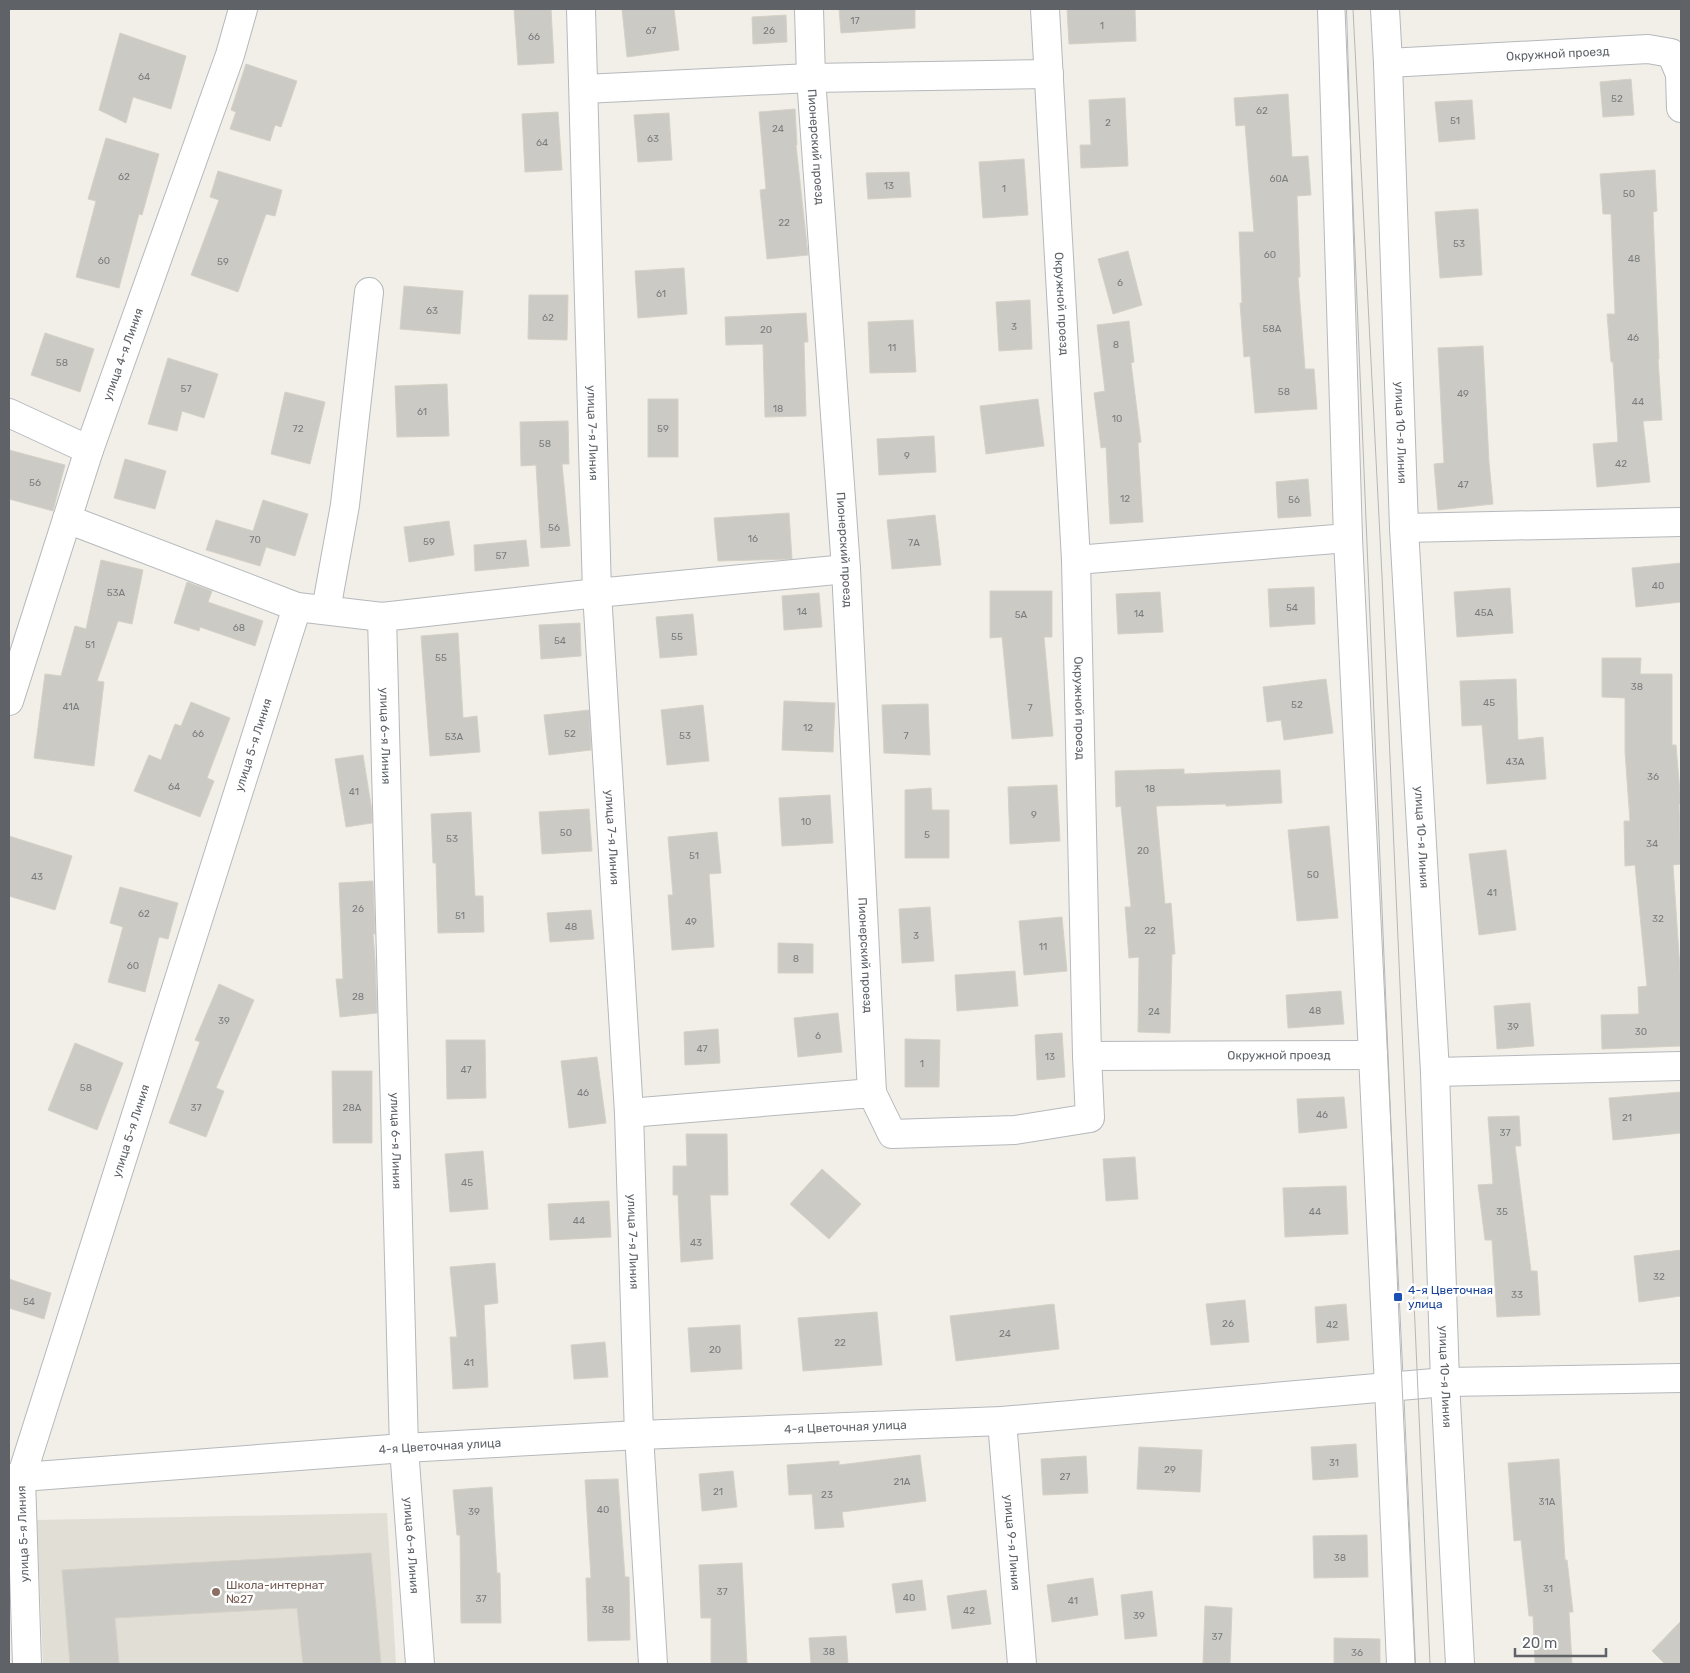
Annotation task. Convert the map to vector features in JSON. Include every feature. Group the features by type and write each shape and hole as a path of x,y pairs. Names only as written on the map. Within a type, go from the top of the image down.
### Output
{"street":[{"name":"улица 4-я Линия","path":"9,701 89,450 230,55 243,9"},
{"name":"улица 7-я Линия","path":"581,9 597,593 629,1114 639,1435 653,1664"},
{"name":"Пионерский проезд","path":"809,9 811,78 846,569 872,1093"},
{"name":"Окружной проезд","path":"1045,9 1076,560 1087,1056 1372,1055"},
{"path":"1332,9 1348,538 1372,1055 1390,1387 1401,1664"},
{"name":"улица 10-я Линия","path":"1385,9 1404,528 1435,1072 1445,1382 1460,1664"},
{"name":"Окружной проезд","path":"1388,63 1648,49 1671,53 1680,74 1681,108"},
{"path":"584,89 811,78 1049,74"},
{"path":"326,610 345,505 369,292"},
{"path":"9,413 89,450"},
{"path":"67,519 297,607 382,617 597,593 846,569"},
{"path":"1404,528 1681,522"},
{"path":"1076,560 1348,538"},
{"name":"улица 5-я Линия","path":"27,1664 15,1478 297,607"},
{"name":"улица 6-я Линия","path":"382,617 404,1448 420,1664"},
{"path":"629,1114 872,1093 892,1134 1015,1130 1090,1118 1087,1056"},
{"path":"1435,1072 1681,1066"},
{"name":"4-я Цветочная улица","path":"15,1478 404,1448 639,1435 1002,1421 1445,1382 1681,1378"},
{"name":"улица 9-я Линия","path":"1002,1421 1022,1664"}],"shaded area":[{"name":"Школа-интернат №27","path":"387,1513 396,1664 43,1664 37,1520"}],"building":[{"path":"514,9 551,9 554,63 518,65"},
{"path":"622,9 674,9 679,50 627,57"},
{"path":"839,9 915,9 915,28 841,33"},
{"path":"1067,9 1135,9 1136,41 1069,44"},
{"path":"786,15 787,42 753,44 752,17"},
{"path":"120,33 186,56 171,109 133,97 126,123 99,110"},
{"path":"246,64 297,81 281,127 275,125 270,141 230,129 236,112 231,110"},
{"path":"1631,79 1634,115 1603,117 1600,82"},
{"path":"1288,94 1292,157 1308,156 1311,195 1297,196 1300,277 1298,277 1305,369 1314,369 1317,409 1255,413 1250,356 1244,357 1240,303 1242,303 1239,232 1254,232 1245,125 1236,126 1234,98"},
{"path":"1125,98 1128,166 1081,168 1080,145 1091,145 1089,100"},
{"path":"1472,100 1475,139 1439,142 1435,102"},
{"path":"795,109 796,145 808,255 767,259 760,190 766,189 759,112"},
{"path":"558,112 562,170 525,172 522,114"},
{"path":"669,113 672,160 638,162 634,115"},
{"path":"106,138 159,154 142,215 139,214 119,288 76,277 96,201 88,199"},
{"path":"1024,159 1028,215 983,218 979,162"},
{"path":"1655,170 1657,211 1653,212 1662,420 1643,421 1650,482 1597,487 1593,444 1618,442 1613,362 1611,362 1607,314 1615,314 1611,214 1603,214 1600,174"},
{"path":"218,171 282,190 275,216 266,214 238,292 191,275 219,200 210,197"},
{"path":"909,172 911,197 868,199 866,173"},
{"path":"1478,209 1482,275 1440,278 1435,212"},
{"path":"1128,251 1142,305 1113,314 1098,259"},
{"path":"684,268 687,314 638,318 635,271"},
{"path":"404,286 463,291 460,334 400,329"},
{"path":"529,295 568,295 567,340 528,339"},
{"path":"1030,300 1032,349 999,351 996,302"},
{"path":"806,313 808,342 804,342 806,416 765,417 763,344 726,345 725,317"},
{"path":"913,320 916,372 870,373 868,322"},
{"path":"1129,321 1134,362 1131,363 1141,442 1138,443 1143,522 1110,524 1106,447 1101,448 1094,393 1105,391 1097,325"},
{"path":"45,333 94,349 80,392 31,375"},
{"path":"1483,346 1493,504 1438,510 1434,464 1444,463 1438,348"},
{"path":"168,358 218,374 204,418 182,411 177,431 148,424"},
{"path":"447,384 449,436 397,437 395,386"},
{"path":"285,392 325,402 310,464 271,454"},
{"path":"648,399 678,399 678,457 648,457"},
{"path":"1038,399 1044,446 986,454 980,406"},
{"path":"568,421 569,464 562,464 570,546 541,548 536,465 521,466 520,422"},
{"path":"934,436 936,472 879,475 877,439"},
{"path":"9,450 65,465 53,511 9,499"},
{"path":"125,459 166,471 155,509 114,498"},
{"path":"1308,479 1311,516 1278,518 1276,482"},
{"path":"263,500 308,514 295,556 266,547 260,566 206,550 216,520 253,531"},
{"path":"789,513 792,559 718,561 714,518"},
{"path":"935,515 941,565 892,569 887,520"},
{"path":"449,521 454,555 409,562 404,527"},
{"path":"526,540 529,566 475,571 474,545"},
{"path":"101,560 143,570 132,624 118,621 97,681 104,682 94,766 34,758 45,674 61,676 75,626 86,629"},
{"path":"1681,563 1681,602 1636,607 1632,568"},
{"path":"187,582 212,591 208,602 263,621 255,646 200,627 199,631 174,623"},
{"path":"1314,587 1315,624 1270,627 1268,589"},
{"path":"1510,588 1513,633 1457,637 1454,592"},
{"path":"990,591 1052,591 1052,637 1044,637 1053,736 1012,739 1002,637 990,638"},
{"path":"1160,592 1163,632 1118,634 1116,594"},
{"path":"819,593 822,627 784,630 782,596"},
{"path":"693,614 697,655 660,658 656,617"},
{"path":"580,623 581,656 541,659 539,625"},
{"path":"458,633 463,718 477,716 480,752 430,756 421,636"},
{"path":"1602,658 1641,658 1640,674 1672,674 1672,745 1676,745 1681,804 1679,804 1681,864 1673,865 1681,985 1681,1046 1602,1049 1601,1015 1639,1014 1638,987 1647,986 1635,865 1625,866 1624,821 1630,821 1625,752 1625,698 1602,697"},
{"path":"1326,679 1333,733 1284,740 1281,720 1267,722 1263,687"},
{"path":"1516,679 1518,740 1543,737 1546,779 1487,784 1482,725 1462,726 1460,681"},
{"path":"784,701 835,703 833,752 782,750"},
{"path":"191,702 230,718 207,778 214,781 200,817 134,791 149,755 161,760 175,724 181,726"},
{"path":"928,704 930,755 884,753 882,705"},
{"path":"703,705 709,761 667,765 661,710"},
{"path":"589,710 591,750 549,755 544,715"},
{"path":"363,755 372,811 372,823 346,827 335,759"},
{"path":"1184,769 1184,774 1280,770 1282,803 1226,806 1226,804 1156,806 1165,904 1171,903 1175,954 1172,954 1170,1033 1138,1032 1139,957 1129,958 1125,907 1131,907 1121,806 1116,807 1115,771"},
{"path":"1057,785 1060,841 1010,844 1008,787"},
{"path":"931,788 932,810 949,810 949,858 905,858 905,790"},
{"path":"830,795 833,843 782,846 779,798"},
{"path":"589,809 592,851 542,854 539,812"},
{"path":"471,812 475,896 483,896 484,932 438,933 436,863 433,863 431,814"},
{"path":"1329,826 1338,918 1297,921 1288,830"},
{"path":"717,832 721,873 709,874 714,947 672,950 668,895 673,895 668,837"},
{"path":"9,836 72,856 55,910 9,896"},
{"path":"1506,850 1516,930 1479,935 1469,854"},
{"path":"373,881 375,934 373,934 377,1013 340,1017 336,979 343,979 339,883"},
{"path":"120,887 178,903 168,939 159,937 145,992 108,982 123,927 110,923"},
{"path":"930,907 934,961 902,963 899,909"},
{"path":"591,910 594,939 550,942 547,913"},
{"path":"1062,917 1067,971 1024,975 1019,921"},
{"path":"778,943 813,944 813,973 778,973"},
{"path":"1015,971 1018,1006 957,1011 955,975"},
{"path":"219,984 254,1000 216,1088 224,1091 206,1137 169,1123 200,1042 195,1040"},
{"path":"1341,991 1344,1024 1288,1028 1286,995"},
{"path":"1530,1003 1534,1046 1497,1049 1494,1006"},
{"path":"838,1013 842,1052 798,1057 794,1018"},
{"path":"718,1029 720,1063 685,1065 684,1032"},
{"path":"1062,1033 1065,1077 1037,1080 1035,1035"},
{"path":"905,1039 940,1040 939,1087 905,1087"},
{"path":"446,1040 485,1040 486,1098 447,1099"},
{"path":"75,1043 123,1063 97,1130 48,1110"},
{"path":"597,1057 606,1123 569,1128 561,1061"},
{"path":"332,1071 372,1071 372,1143 333,1143"},
{"path":"1681,1092 1681,1133 1613,1140 1609,1098"},
{"path":"1344,1097 1347,1128 1299,1133 1297,1099"},
{"path":"1519,1116 1521,1146 1515,1146 1531,1271 1537,1271 1540,1315 1497,1317 1492,1240 1485,1240 1478,1185 1493,1184 1488,1117"},
{"path":"686,1134 727,1134 728,1195 710,1195 713,1259 681,1262 678,1195 673,1195 673,1166 687,1166"},
{"path":"483,1151 488,1209 450,1212 445,1154"},
{"path":"1135,1157 1138,1199 1106,1201 1103,1159"},
{"path":"822,1169 861,1204 829,1239 790,1204"},
{"path":"1346,1186 1348,1234 1285,1237 1283,1188"},
{"path":"609,1201 611,1237 550,1240 548,1204"},
{"path":"1681,1250 1681,1296 1639,1302 1634,1256"},
{"path":"495,1263 498,1303 484,1305 488,1387 453,1389 450,1337 457,1337 450,1267"},
{"path":"9,1279 51,1293 44,1319 9,1308"},
{"path":"1245,1300 1249,1342 1211,1345 1206,1304"},
{"path":"1054,1304 1059,1349 956,1361 950,1316"},
{"path":"1346,1304 1349,1340 1317,1343 1315,1307"},
{"path":"877,1312 882,1365 803,1371 798,1318"},
{"path":"740,1325 742,1369 691,1372 688,1328"},
{"path":"605,1342 608,1377 574,1379 571,1345"},
{"path":"1356,1444 1358,1477 1313,1480 1311,1447"},
{"path":"1139,1447 1202,1450 1200,1492 1137,1489"},
{"path":"920,1455 926,1501 842,1512 844,1527 815,1529 812,1494 789,1495 787,1465 839,1461 839,1465"},
{"path":"1086,1456 1088,1493 1043,1495 1041,1459"},
{"path":"1559,1459 1565,1560 1567,1560 1573,1612 1569,1612 1572,1664 1535,1664 1533,1616 1529,1616 1521,1540 1514,1541 1508,1463"},
{"path":"733,1471 737,1507 702,1511 699,1474"},
{"path":"618,1479 625,1577 629,1577 630,1640 588,1641 586,1578 591,1578 585,1480"},
{"path":"492,1487 497,1573 500,1573 501,1623 461,1623 460,1535 457,1535 453,1490"},
{"path":"1367,1535 1368,1577 1314,1578 1313,1536"},
{"path":"371,1553 381,1664 303,1664 297,1608 115,1618 119,1664 70,1664 62,1570"},
{"path":"742,1563 747,1664 711,1664 711,1618 701,1618 699,1565"},
{"path":"1093,1578 1098,1615 1052,1622 1047,1585"},
{"path":"922,1580 926,1610 896,1613 892,1584"},
{"path":"986,1590 991,1624 952,1629 947,1596"},
{"path":"1152,1591 1157,1636 1125,1639 1121,1595"},
{"path":"1205,1606 1232,1608 1230,1664 1203,1664"},
{"path":"1681,1621 1681,1664 1665,1664 1652,1651"},
{"path":"846,1636 848,1664 811,1664 809,1638"},
{"path":"1334,1638 1380,1639 1380,1664 1334,1664"}],"tram line":[{"path":"1345,9 1415,1664"},
{"path":"1353,9 1382,576 1430,1664"}],"place":[{"name":"4-я Цветочная улица","path":"1398,1297"},
{"name":"Школа-интернат №27","path":"216,1592"}]}
